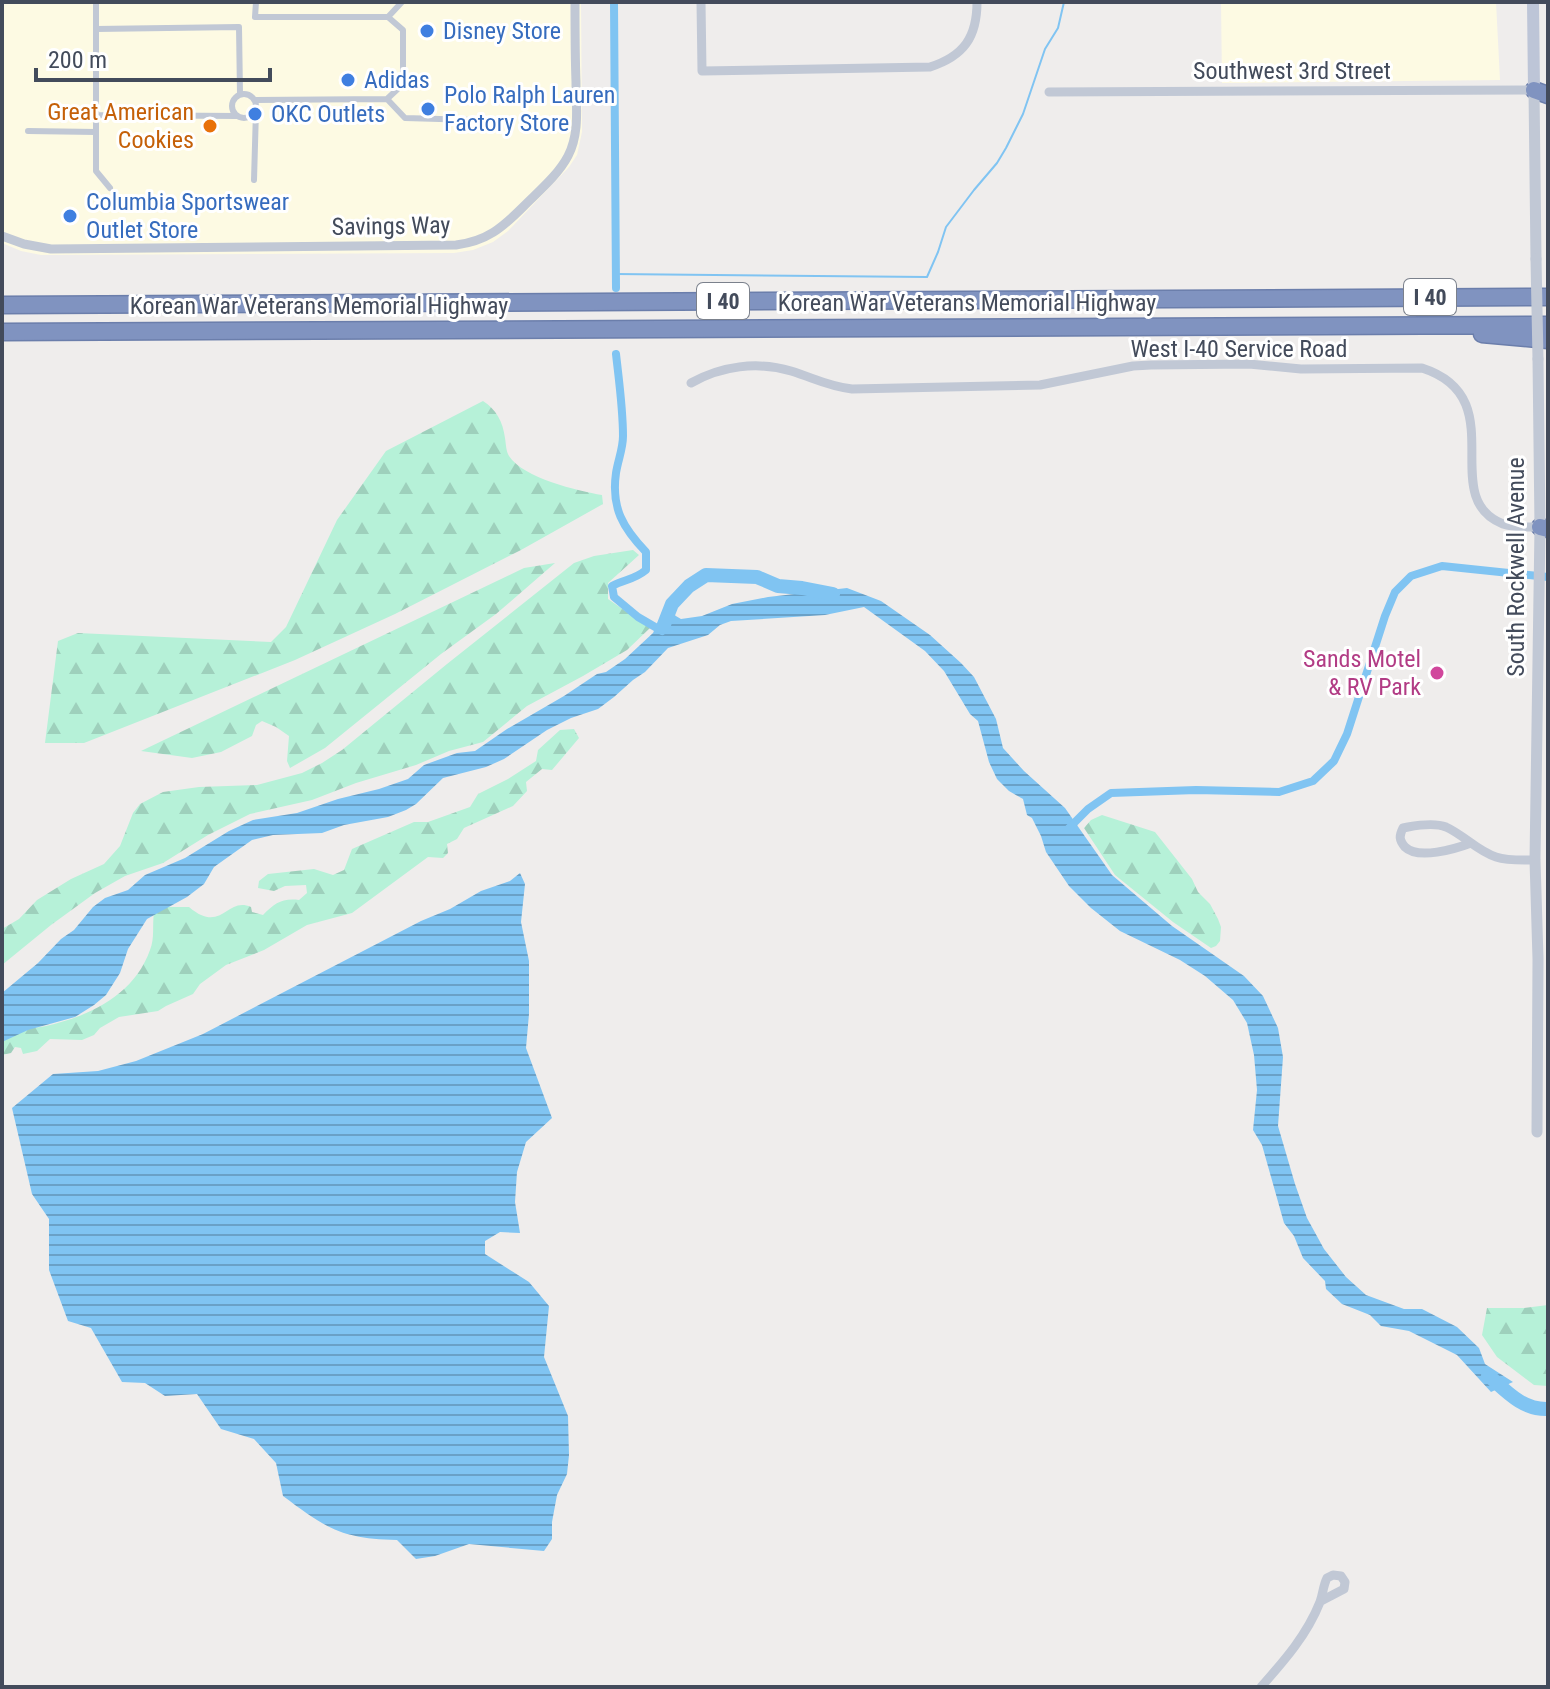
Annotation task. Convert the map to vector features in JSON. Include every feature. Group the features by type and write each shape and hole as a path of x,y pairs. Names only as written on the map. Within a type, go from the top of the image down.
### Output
{"highway":[{"path":"1494,297 1548,288"},
{"path":"2,295 81,304"},
{"name":"Korean War Veterans Memorial Highway","path":"2,305 1548,297"},
{"path":"1405,324 1548,340"},
{"name":"Korean War Veterans Memorial Highway","path":"2,332 1548,325"},
{"path":"2,340 72,331"}],"main road":[{"name":"South Rockwell Avenue","path":"1533,2 1543,91"}],"street":[{"path":"96,2 96,171 110,188"},
{"path":"255,17 256,2"},
{"path":"388,17 402,2"},
{"name":"Savings Way","path":"2,236 51,249 473,243 511,219 563,165 572,148 576,122 575,2"},
{"path":"701,2 702,71 930,67 947,61 966,46 977,16 977,2"},
{"path":"96,29 239,27 255,17 388,17 403,30 403,84 387,99 255,100 248,94 240,94"},
{"path":"237,116 232,111 232,103 240,94 239,27"},
{"name":"Southwest 3rd Street","path":"1049,92 1543,91"},
{"name":"South Rockwell Avenue","path":"1537,1132 1543,959 1542,890 1535,860 1539,566 1545,527 1536,259 1543,91"},
{"path":"387,99 405,118 474,120"},
{"path":"254,180 255,100"},
{"path":"96,115 246,118 256,110"},
{"path":"28,131 96,132"},
{"name":"West I-40 Service Road","path":"691,383 710,372 766,366 787,370 822,384 852,389 1040,385 1151,365 1422,368 1437,373 1462,395 1471,424 1473,492 1484,510 1505,525 1545,527"},
{"path":"1471,843 1442,851 1413,852 1401,841 1400,834 1403,828 1408,827 1444,826 1471,843 1487,854 1512,860 1535,860"},
{"path":"1261,1687 1293,1650 1321,1601"}],"shaded area":[{"path":"2,2 581,2 582,132 577,155 508,231 493,242 473,250 454,253 41,255 21,251 2,243"},
{"path":"1221,2 1496,2 1500,80 1222,83"}],"green space":[{"path":"483,401 498,416 508,454 516,464 538,477 602,495 603,504 395,614 295,660 84,743 45,743 58,641 78,633 271,642 286,627 337,520 386,451"},
{"path":"633,550 639,555 608,583 608,599 650,628 627,650 527,706 483,742 312,800 250,814 163,863 125,876 95,893 2,965 2,929 19,919 37,900 71,879 104,864 120,846 133,813 140,804 163,792 257,785 302,773 322,763 574,563 594,556"},
{"path":"555,563 496,614 441,654 325,748 290,768 287,761 289,736 262,721 256,725 252,736 221,752 192,758 141,751 524,568"},
{"path":"574,729 579,738 552,770 542,769 526,782 527,791 513,806 464,828 457,839 447,844 448,853 443,858 428,857 352,913 307,925 264,950 226,965 200,984 193,994 158,1011 119,1017 82,1040 50,1039 37,1051 23,1054 21,1048 15,1047 11,1053 2,1055 3,1031 62,1022 94,1009 122,991 143,966 152,945 154,913 163,907 189,907 209,917 243,905 263,915 279,902 299,900 307,893 306,885 285,886 274,891 258,888 259,881 268,874 314,869 333,875 344,870 352,849 414,822 428,822 470,807 478,794 536,761 538,750 560,730"},
{"path":"1102,815 1155,832 1210,904 1221,927 1220,941 1216,946 1211,948 1173,922 1115,875 1084,828"},
{"path":"1548,1305 1548,1386 1534,1385 1497,1357 1482,1335 1487,1308"}],"water":[{"path":"847,588 881,601 930,635 961,663 974,677 996,719 1003,748 1065,808 1112,875 1172,926 1244,976 1263,996 1278,1028 1283,1057 1278,1126 1295,1184 1307,1218 1324,1249 1346,1277 1366,1295 1404,1309 1422,1309 1457,1327 1479,1348 1485,1364 1513,1382 1491,1392 1457,1355 1409,1331 1381,1326 1370,1315 1342,1304 1326,1289 1325,1281 1303,1258 1294,1236 1284,1223 1262,1145 1253,1130 1257,1090 1254,1055 1247,1023 1233,1000 1180,960 1120,931 1069,886 1046,852 1032,818 1027,815 1023,799 997,779 978,721 970,714 944,671 925,651 864,607 825,615 731,621 720,625 708,635 668,648 645,672 598,709 547,730 504,759 443,778 406,810 322,833 273,835 252,840 214,867 204,884 187,897 147,919 128,949 120,973 106,995 94,1005 75,1017 28,1030 2,1042 2,993 74,930 93,907 105,898 128,890 145,875 185,858 253,820 297,813 379,789 408,779 424,765 457,753 475,751 625,659 653,633 664,609 681,619 768,597"},
{"path":"520,873 525,884 521,922 529,961 526,1048 552,1118 526,1142 517,1172 515,1202 520,1233 500,1232 485,1241 485,1254 529,1282 549,1306 544,1357 568,1416 567,1474 557,1495 552,1539 544,1551 469,1544 416,1559 397,1540 362,1537 335,1530 283,1496 276,1463 254,1439 221,1429 197,1394 165,1396 145,1383 122,1382 91,1328 68,1321 49,1270 49,1219 32,1194 12,1108 53,1074 98,1071 136,1061 203,1034 481,891 510,881"}],"waterway":[{"path":"614,2 616,288"},
{"path":"615,274 927,277 946,227 997,163 1023,114 1045,49 1058,28 1064,2"},
{"path":"616,354 623,436 615,497 625,526 646,552 646,570 612,586 614,597 638,617 662,631"},
{"path":"1068,829 1088,809 1111,793 1196,790 1279,792 1313,781 1334,761 1347,734 1385,616 1395,592 1411,576 1442,566 1548,577"},
{"path":"663,627 672,604 689,586 706,575 757,577 778,586 833,594"},
{"path":"1488,1375 1522,1403 1548,1409"}],"place":[{"name":"Disney Store","path":"427,31"},
{"name":"Adidas","path":"348,80"},
{"name":"Polo Ralph Lauren Factory Store","path":"428,109"},
{"name":"OKC Outlets","path":"255,114"},
{"name":"Great American Cookies","path":"210,126"},
{"name":"Columbia Sportswear Outlet Store","path":"70,216"},
{"name":"Sands Motel & RV Park","path":"1437,673"}]}
